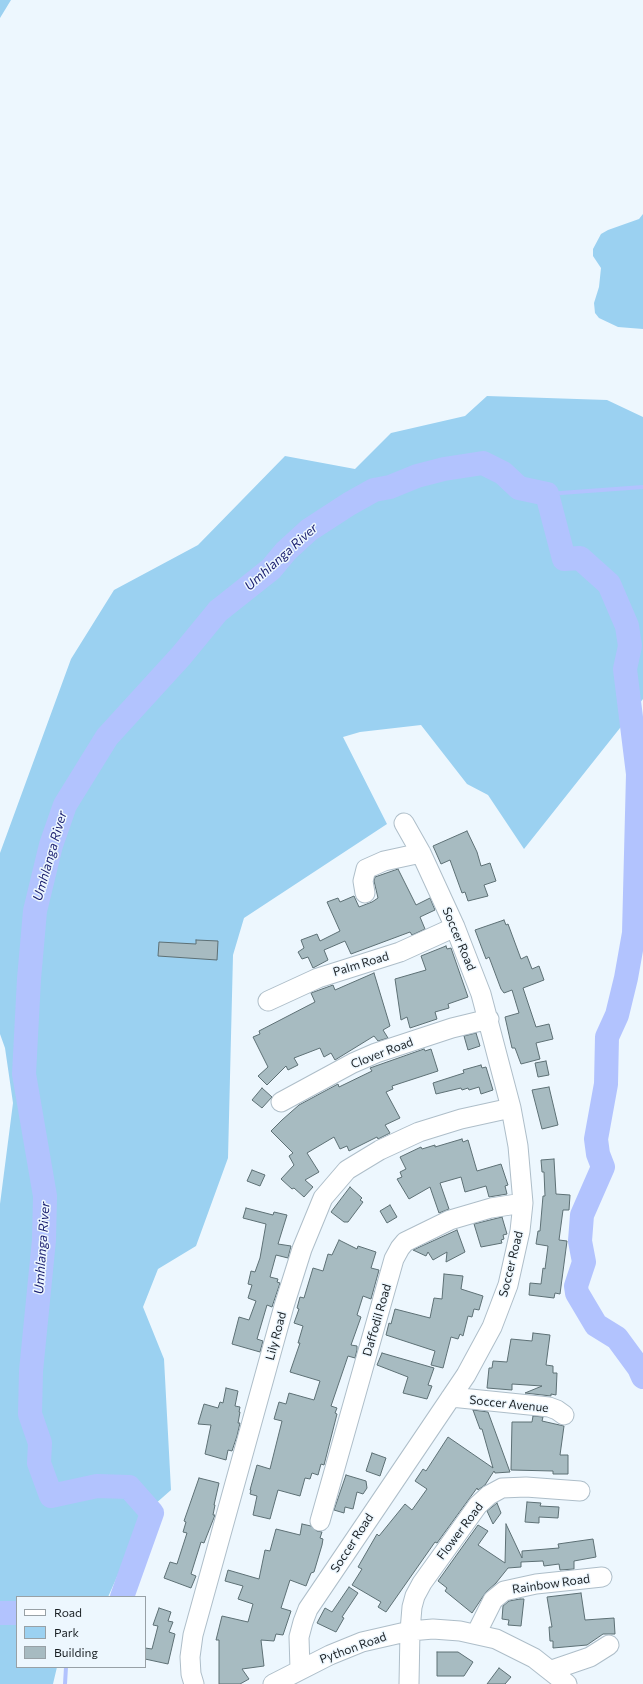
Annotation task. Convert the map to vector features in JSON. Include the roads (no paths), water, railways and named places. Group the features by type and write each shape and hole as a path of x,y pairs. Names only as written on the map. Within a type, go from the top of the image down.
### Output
{"street":[{"name":"Soccer Road","path":"300,1669 299,1637 308,1609 479,1354 492,1327 508,1285 520,1231 523,1203 518,1146 511,1108 489,1019 455,927 421,853 404,823"},
{"path":"365,893 363,881 366,869 384,862 421,853"},
{"name":"Palm Road","path":"268,1001 318,978 400,952 455,927"},
{"name":"Clover Road","path":"281,1102 376,1053 489,1019"},
{"name":"Lily Road","path":"194,1684 190,1674 190,1657 195,1628 284,1306 302,1249 323,1198 347,1170 380,1150 420,1132 461,1119 511,1108"},
{"name":"Daffodil Road","path":"320,1521 394,1259 400,1248 405,1242 450,1220 491,1208 523,1203"},
{"name":"Soccer Avenue","path":"451,1397 549,1407 564,1415"},
{"name":"Flower Road","path":"409,1684 412,1607 422,1583 470,1515 489,1494 502,1488 511,1487 580,1491"},
{"name":"Rainbow Road","path":"476,1634 493,1600 504,1591 536,1584 602,1577"},
{"name":"Python Road","path":"273,1684 300,1669 362,1642 410,1631 434,1629 476,1634 496,1639 516,1648 552,1670 567,1684"},
{"path":"552,1670 586,1659 609,1644"}],"waterway":[{"name":"Umhlanga River","path":"122,1596 152,1513 129,1487 97,1486 51,1496 39,1463 40,1443 30,1414 31,1371 44,1240 45,1196 24,1074 29,979 35,911 51,845 65,805 107,737 181,656 218,611 271,569 286,551 309,530 349,504 374,490 390,487 417,476 444,469 483,463 503,473 519,488 547,494 564,559 580,558 609,584 627,626 630,646 625,669 638,774 634,933 626,978 617,1015 607,1037 606,1084 596,1139 598,1154 603,1167 582,1215 580,1241 584,1262 576,1286 577,1293 596,1325 617,1338 639,1368 643,1377"},
{"path":"547,494 643,487"},
{"name":"Umhlanga River","path":"0,1613 16,1613"},
{"path":"65,1684 66,1668"}]}
